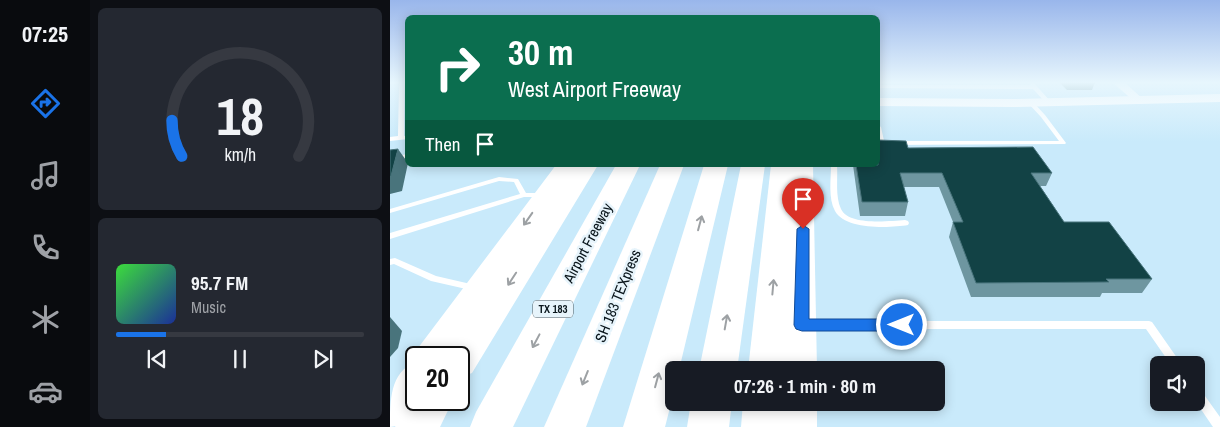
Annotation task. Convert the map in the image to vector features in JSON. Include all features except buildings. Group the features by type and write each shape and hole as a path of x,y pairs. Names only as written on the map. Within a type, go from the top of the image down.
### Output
{"highway":[{"path":"469,346 585,167"},
{"name":"Airport Freeway","path":"490,427 627,167"},
{"name":"SH 183 TEXpress","path":"565,427 671,167"},
{"path":"644,427 715,167"},
{"path":"720,361 753,167"},
{"path":"768,361 783,167"},
{"path":"416,427 426,411"},
{"path":"708,427 711,411"},
{"path":"762,427 763,411"}],"main road":[{"path":"437,346 478,288 534,195 564,167"},
{"path":"801,361 803,167"},
{"path":"390,413 405,392"},
{"path":"800,411 800,427"}],"street":[{"path":"880,102 1051,102"}],"lane":[{"path":"390,139 404,137 402,102"},
{"path":"880,144 1063,143 1031,103"},
{"path":"390,159 405,156"},
{"path":"834,167 836,205 842,216 849,221 860,223 905,223"},
{"path":"390,212 499,179 516,180 534,195"},
{"path":"390,236 534,195"},
{"path":"390,262 395,260 434,279 478,288"},
{"path":"802,325 1149,325 1171,356"},
{"path":"1205,406 1220,427"}],"route":[{"path":"803,229 802,325 902,325"}]}
